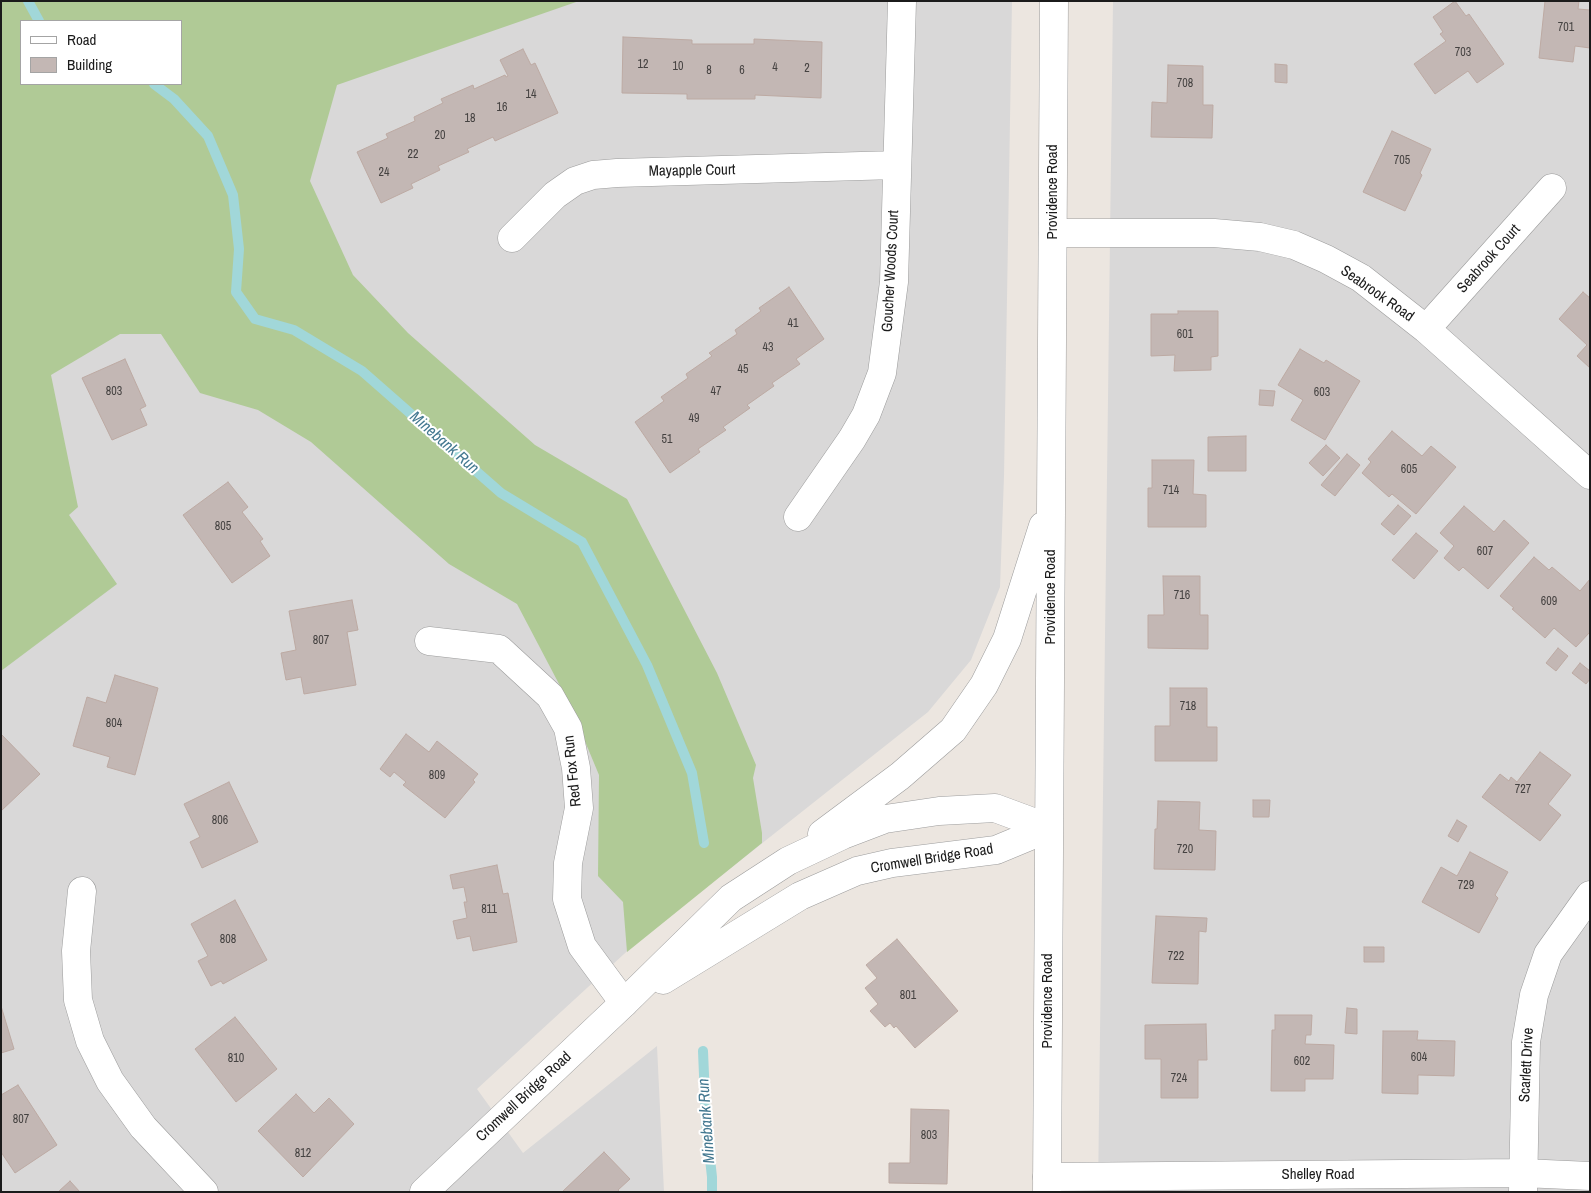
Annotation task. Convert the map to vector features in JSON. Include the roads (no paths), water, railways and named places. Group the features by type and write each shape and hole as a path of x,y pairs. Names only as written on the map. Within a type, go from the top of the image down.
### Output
{"street":[{"name":"Goucher Woods Court","path":"798,517 866,416 882,374 894,282 902,1"},
{"name":"Providence Road","path":"1047,1184 1054,1"},
{"name":"Mayapple Court","path":"512,238 555,195 574,181 593,175 896,165"},
{"name":"Seabrook Court","path":"1426,329 1552,188"},
{"name":"Seabrook Road","path":"1053,233 1214,233 1260,236 1285,243 1326,259 1361,278 1426,329 1590,475"},
{"path":"788,861 900,776 953,730 984,685 1007,639 1051,498"},
{"name":"Red Fox Run","path":"429,641 499,648 550,696 568,728 576,768 579,808 568,863 567,899 582,946 624,1003"},
{"name":"Cromwell Bridge Road","path":"424,1192 624,1003 731,898 788,861 843,835 885,819 939,811 995,808 1049,828"},
{"name":"Cromwell Bridge Road","path":"624,1003 800,896 857,871 892,863 996,850 1049,828"},
{"path":"82,891 76,951 78,1000 90,1042 110,1081 143,1127 204,1192"},
{"name":"Scarlett Drive","path":"1523,1183 1526,1042 1534,994 1548,954 1590,895"},
{"name":"Shelley Road","path":"1047,1184 1523,1183 1590,1176"}],"waterway":[{"name":"Minebank Run","path":"28,1 38,20"},
{"name":"Minebank Run","path":"155,85 174,99 208,136 233,195 239,249 236,292 255,319 294,330 362,371 501,493 582,542 647,665 692,773 704,843"},
{"name":"Minebank Run","path":"703,1051 706,1123 712,1192"}]}
